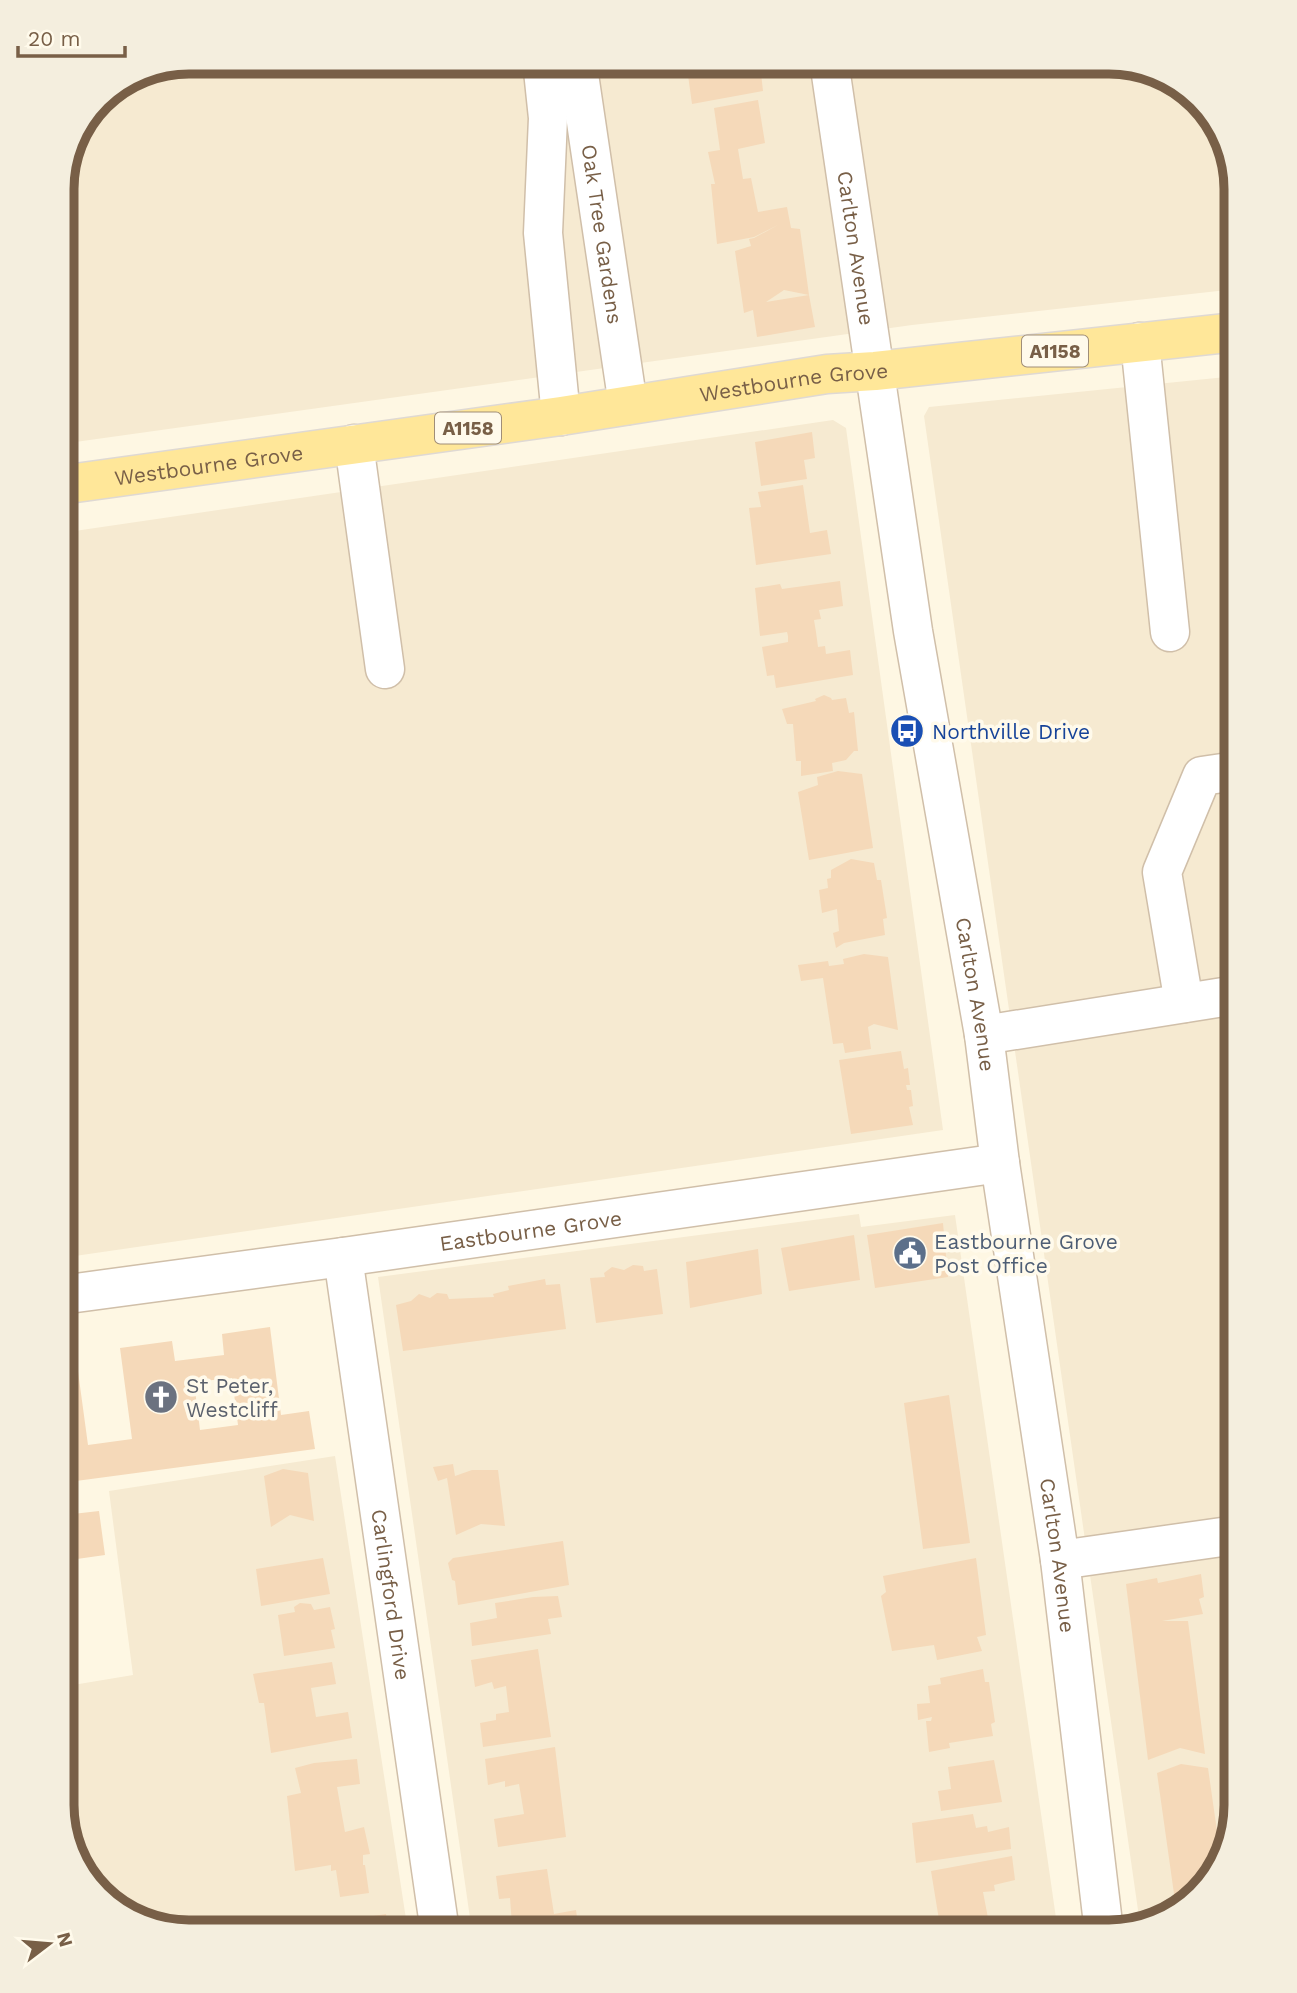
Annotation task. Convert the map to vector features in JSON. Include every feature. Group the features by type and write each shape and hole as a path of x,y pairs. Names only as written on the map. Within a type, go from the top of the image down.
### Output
{"main road":[{"name":"Westbourne Grove","path":"74,483 561,416 827,374 1224,332"}],"street":[{"path":"543,74 548,118 544,233 561,416"},
{"name":"Oak Tree Gardens","path":"579,74 628,405"},
{"name":"Carlton Avenue","path":"831,74 912,631 984,1035 1000,1163 1060,1560 1103,1920"},
{"path":"1140,342 1170,632"},
{"path":"354,444 385,669"},
{"path":"1184,1003 1162,872 1202,776 1224,773"},
{"path":"984,1035 1224,997"},
{"name":"Eastbourne Grove","path":"74,1293 1000,1163"},
{"name":"Carlingford Drive","path":"343,1257 438,1919"},
{"path":"1060,1560 1224,1537"}],"shaded area":[{"path":"188,74 1116,74 1159,85 1184,102 1204,125 1212,138 1223,173 1224,290 912,325 74,442 74,181 77,159 97,118 113,102 131,89 152,80"},
{"path":"1224,377 1224,1804 1223,1820 1215,1849 1200,1875 1172,1900 1139,1915 924,416 929,407"},
{"path":"833,420 846,428 943,1130 74,1256 74,531"},
{"path":"859,1214 861,1227 955,1215 1056,1920 470,1919 378,1277"},
{"path":"335,1456 406,1919 166,1917 138,1908 125,1900 102,1880 93,1868 85,1855 76,1827 74,1685 133,1675 109,1491"}],"building":[{"path":"688,74 761,74 763,91 692,104"},
{"path":"758,100 765,143 738,149 743,179 751,178 758,212 787,207 791,228 800,229 815,327 757,337 753,310 744,313 735,251 751,246 749,239 754,238 778,225 754,237 717,244 711,184 715,184 708,152 720,150 714,108","holes":["784,290 809,295 766,302"]},
{"path":"812,432 815,458 804,460 807,479 761,486 755,442"},
{"path":"803,485 810,533 827,530 831,554 756,565 749,508 761,507 758,492"},
{"path":"840,581 843,606 819,610 821,619 814,620 818,647 825,646 826,654 850,650 853,675 776,688 774,675 767,676 762,647 788,642 788,636 787,632 760,636 755,588 780,584 782,589"},
{"path":"824,695 832,700 846,698 849,713 854,712 858,751 854,751 846,760 832,763 833,771 801,776 801,761 796,761 793,724 787,724 782,709 816,701 815,699"},
{"path":"838,771 862,774 873,848 809,860 798,792 818,785 817,777"},
{"path":"851,859 874,863 877,880 881,880 887,918 883,919 885,935 844,943 836,948 833,933 839,931 837,909 822,913 819,890 828,888 827,879 831,878 831,870"},
{"path":"864,954 888,957 898,1030 874,1024 868,1027 871,1049 845,1053 843,1043 833,1044 823,978 801,981 798,965 828,961 829,966 844,964 843,959"},
{"path":"901,1051 904,1069 908,1068 910,1085 906,1085 907,1090 911,1090 913,1106 909,1107 913,1125 851,1134 839,1060"},
{"path":"943,1223 948,1277 875,1288 867,1235"},
{"path":"854,1235 860,1280 789,1291 781,1248"},
{"path":"758,1249 762,1294 690,1308 686,1262"},
{"path":"633,1265 643,1266 644,1271 657,1269 663,1314 596,1323 590,1278 605,1277 604,1273 612,1267 624,1270"},
{"path":"545,1279 546,1285 560,1284 566,1329 403,1351 396,1305 411,1301 419,1294 430,1298 437,1293 447,1294 449,1299 494,1297 493,1294 509,1290 508,1286"},
{"name":"St Peter, Westcliff","path":"270,1327 281,1415 309,1411 315,1449 74,1481 74,1342 88,1445 132,1439 120,1348 172,1341 175,1361 224,1355 222,1334","holes":["232,1378 238,1425 200,1430 194,1382"]},
{"path":"949,1395 970,1543 923,1549 904,1403"},
{"path":"453,1464 455,1476 472,1470 498,1470 505,1526 481,1524 456,1535 447,1478 438,1481 433,1467"},
{"path":"283,1469 308,1473 314,1521 290,1515 271,1527 264,1476"},
{"path":"99,1511 105,1555 74,1559 74,1514"},
{"path":"563,1541 569,1585 458,1605 455,1581 452,1580 448,1563 453,1558"},
{"path":"323,1558 330,1594 261,1606 256,1569"},
{"path":"976,1558 986,1635 977,1637 982,1651 937,1660 934,1645 892,1651 881,1596 886,1592 883,1576"},
{"path":"1201,1574 1204,1597 1199,1599 1203,1614 1162,1621 1188,1621 1205,1754 1180,1748 1148,1760 1126,1584 1157,1578 1158,1583"},
{"path":"558,1596 562,1617 548,1619 551,1634 472,1646 470,1623 497,1618 495,1603"},
{"path":"300,1603 311,1604 314,1610 330,1607 335,1629 331,1630 335,1648 284,1656 278,1615 295,1612 294,1607"},
{"path":"538,1649 551,1737 483,1747 480,1723 496,1720 496,1714 509,1712 506,1686 494,1689 492,1682 475,1687 471,1660"},
{"path":"332,1662 336,1684 311,1688 316,1717 348,1712 352,1738 271,1753 264,1703 259,1703 253,1674"},
{"path":"983,1669 985,1682 989,1682 995,1722 991,1724 993,1736 949,1743 950,1748 929,1752 926,1721 931,1721 932,1717 918,1720 917,1704 930,1703 928,1686 941,1684 940,1678"},
{"path":"555,1747 566,1837 498,1847 494,1819 524,1814 519,1784 505,1787 505,1781 488,1785 485,1759"},
{"path":"357,1759 360,1784 337,1787 345,1832 364,1827 370,1854 363,1855 369,1893 340,1897 336,1870 331,1871 331,1865 295,1871 287,1796 301,1793 295,1768 314,1763"},
{"path":"994,1760 1002,1802 941,1811 938,1791 951,1789 948,1767"},
{"path":"1181,1764 1208,1768 1218,1839 1200,1875 1175,1898 1157,1773"},
{"path":"973,1814 976,1828 987,1826 988,1832 1009,1827 1011,1849 916,1863 912,1823"},
{"path":"1012,1856 1015,1880 994,1885 995,1891 983,1892 988,1918 999,1916 999,1920 939,1920 931,1871"},
{"path":"547,1869 554,1914 576,1910 577,1919 512,1919 510,1898 499,1899 496,1876"},
{"path":"386,1914 387,1919 352,1919"}],"place":[{"name":"Northville Drive","path":"907,731"},
{"name":"Eastbourne Grove Post Office","path":"910,1253"},
{"name":"St Peter, Westcliff","path":"161,1397"}]}
